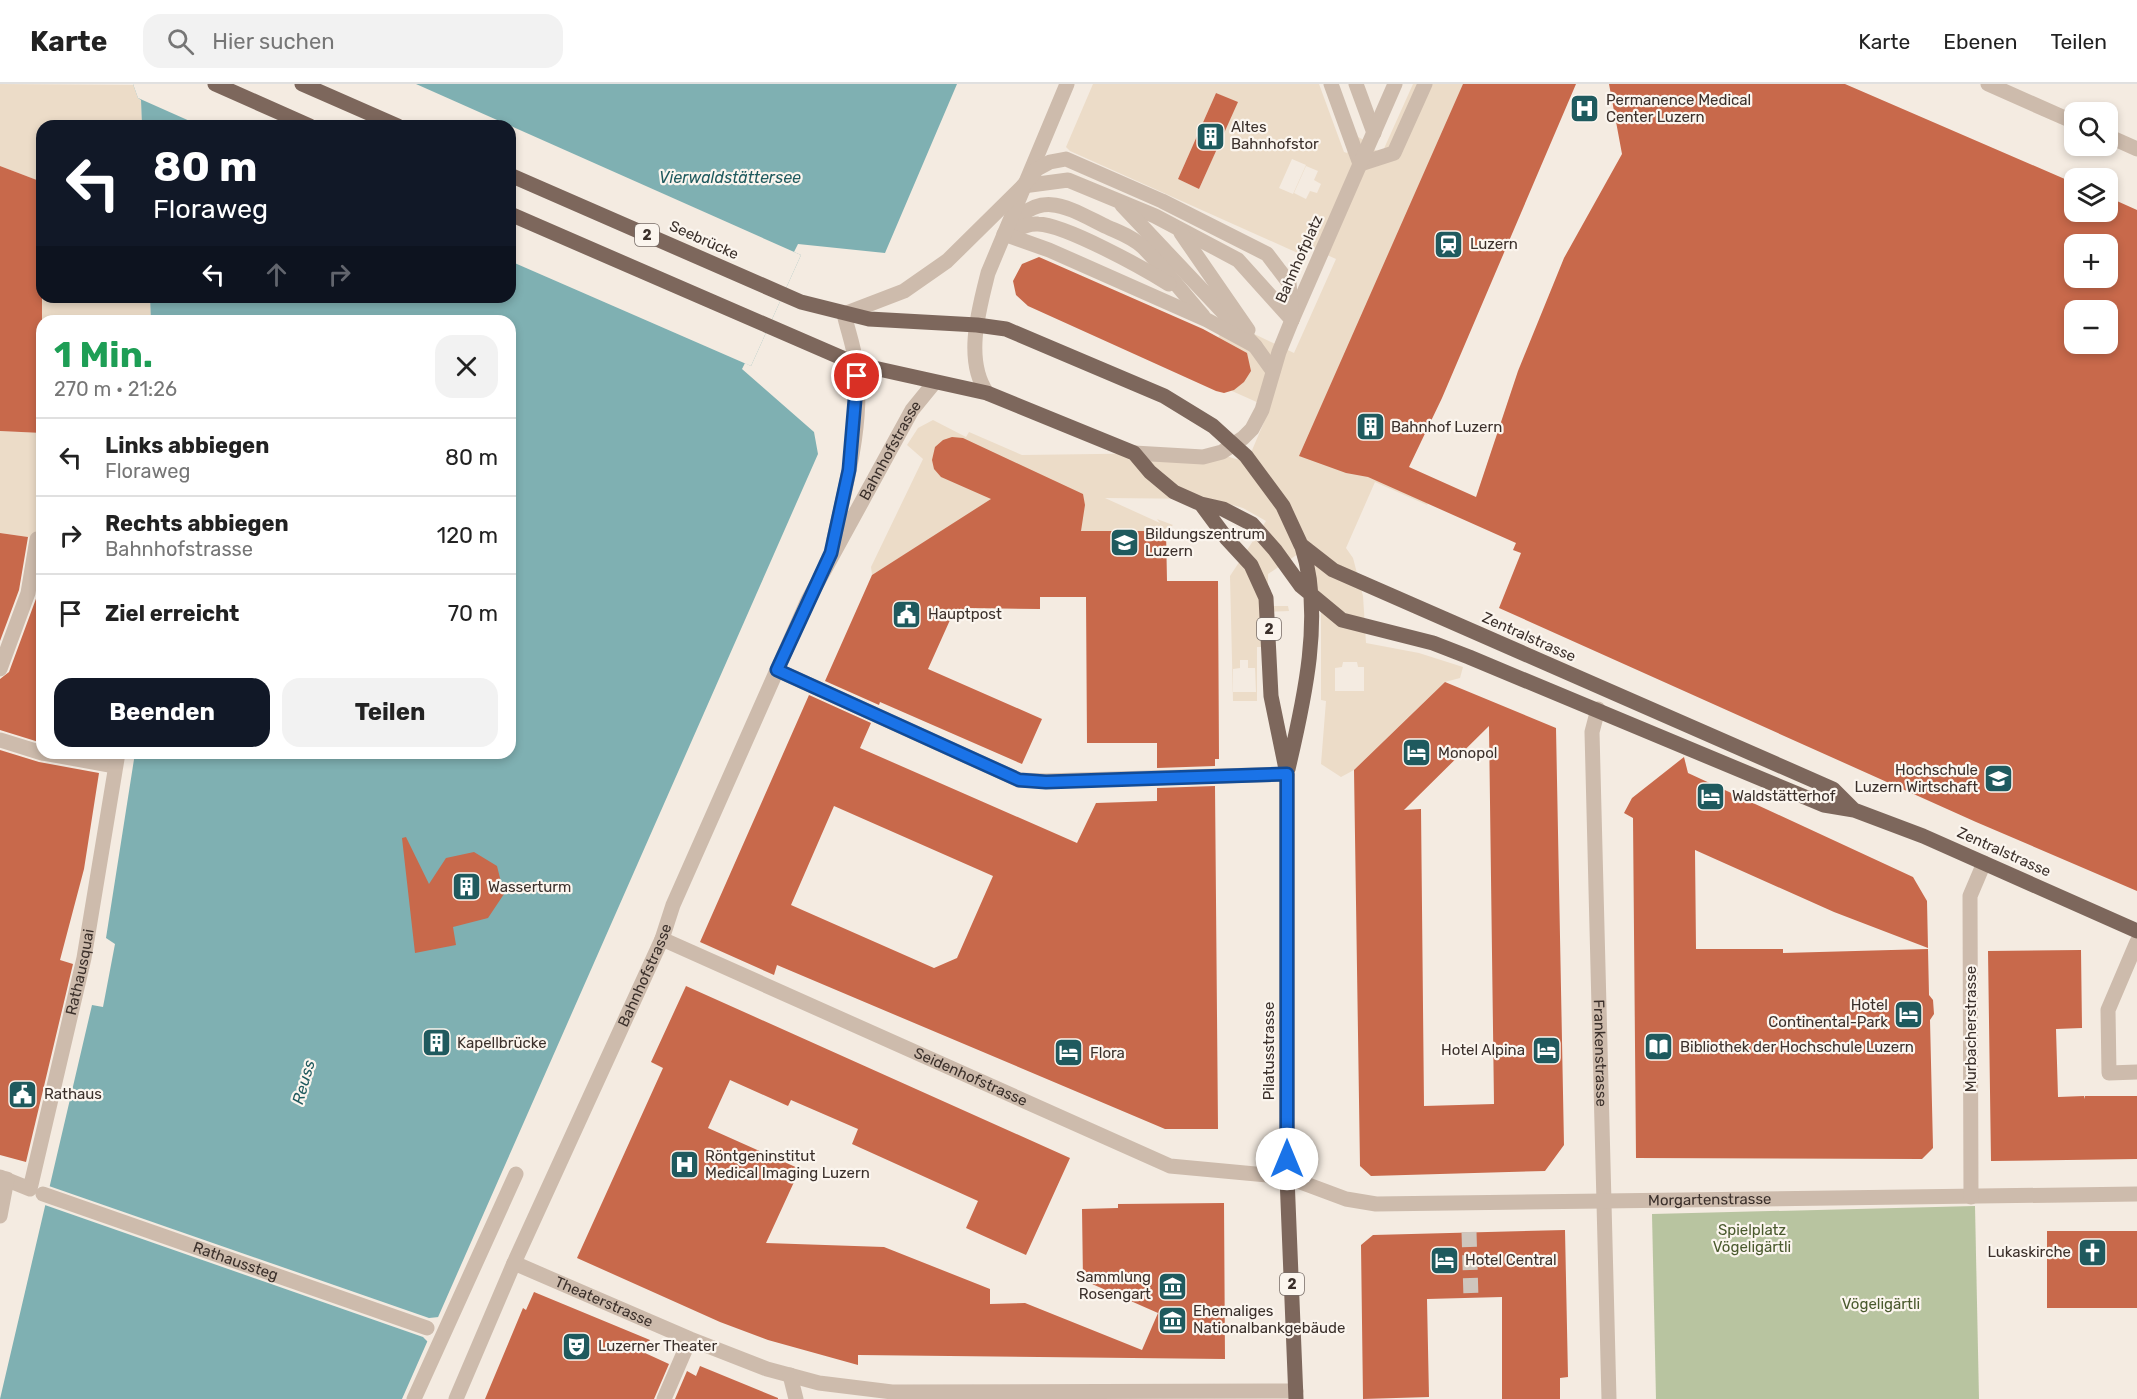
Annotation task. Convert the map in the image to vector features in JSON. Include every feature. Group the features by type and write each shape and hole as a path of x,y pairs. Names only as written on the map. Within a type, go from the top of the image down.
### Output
{"main road":[{"path":"215,84 296,120"},
{"path":"302,84 384,120"},
{"name":"Seebrücke","path":"516,178 784,295 844,314"},
{"name":"Bahnhofplatz","path":"516,217 856,364 987,393 1134,453 1150,472 1174,492 1202,504"},
{"name":"2","path":"844,314 869,320 977,325 1019,333 1164,396 1213,426 1234,445"},
{"name":"Zentralstrasse","path":"1234,445 1269,485 1301,544 1333,570 1833,789 1854,810"},
{"name":"Zentralstrasse","path":"1202,504 1223,508 1251,524 1275,550 1310,596 1342,620 1433,643 1599,709 1824,805 1854,810 1984,863 2137,932"},
{"name":"Pilatusstrasse","path":"1202,504 1227,539 1251,565 1266,598 1271,696 1287,774 1287,1177 1296,1395"},
{"name":"Pilatusstrasse","path":"1287,774 1304,699 1310,596 1307,568 1301,544"}],"street":[{"path":"987,393 977,374 977,325 988,273 1067,84"},
{"path":"1331,84 1360,164 1394,153 1425,84"},
{"path":"1356,84 1374,133"},
{"path":"1382,84 1388,101"},
{"name":"Bahnhofplatz","path":"1134,453 1203,457 1222,452 1252,429 1262,410 1273,371 1292,320 1395,84"},
{"path":"1988,84 2064,118"},
{"path":"2118,140 2137,149"},
{"path":"856,364 844,314 904,291 947,261 1023,186 1037,169 1050,162 1066,159 1173,206 1267,254 1289,283 1292,320"},
{"path":"1023,186 1068,180 1155,216 1238,260 1292,320"},
{"path":"1119,202 1255,346 1273,371"},
{"path":"1004,234 1019,215 1030,208 1047,203 1066,207 1142,245 1207,320"},
{"path":"1004,234 1038,224 1057,229 1134,263 1180,290"},
{"path":"1178,229 1245,323 1255,346"},
{"path":"1004,234 1049,250 1207,320 1255,346"},
{"name":"Bahnhofstrasse","path":"831,553 852,447 857,389 856,364"},
{"name":"Bahnhofstrasse","path":"456,1399 514,1263 662,939 673,905 831,553 912,410 934,382"},
{"path":"0,669 28,593 36,545"},
{"path":"777,670 1019,780 1157,779 1287,774"},
{"name":"Frankenstrasse","path":"1599,709 1592,732 1609,1399"},
{"path":"0,740 36,751"},
{"name":"Rathausquai","path":"37,1191 84,958 117,760"},
{"name":"Murbacherstrasse","path":"1971,1197 1970,896 1984,863"},
{"name":"Seidenhofstrasse","path":"662,939 1170,1166 1287,1177"},
{"path":"2137,942 2108,1010 2109,1073 2137,1072"},
{"path":"414,1399 516,1174"},
{"name":"Morgartenstrasse","path":"1287,1177 1346,1199 1376,1204 2137,1194"},
{"path":"0,1216 3,1178"},
{"name":"Rathaussteg","path":"3,1178 427,1328"},
{"name":"Theaterstrasse","path":"514,1263 767,1370 819,1383 893,1396 1115,1392 1296,1395"},
{"path":"664,1399 686,1348"},
{"path":"790,1376 796,1399"}],"green space":[{"name":"Vögeligärtli","path":"1975,1206 1979,1399 1656,1399 1652,1214"}],"shaded area":[{"path":"0,84 134,85 138,98 141,100 142,120 36,120 36,180 0,166"},
{"path":"1093,84 1319,84 1344,152 1347,153 1356,136 1374,145 1373,149 1382,153 1413,84 1561,84 1393,468 1432,495 1427,505 1375,482 1346,548 1353,558 1363,596 1366,643 1419,653 1463,667 1460,678 1445,682 1354,770 1341,777 1321,764 1326,701 1321,700 1321,612 1298,554 1268,574 1268,606 1288,606 1289,611 1267,612 1268,647 1257,647 1257,701 1233,701 1230,576 1266,521 1243,508 1212,499 1105,498 1160,523 1157,519 1173,525 1166,531 1065,532 961,519 872,575 871,567 923,459 907,445 918,428 933,420 966,437 969,432 1022,455 1172,453 1222,455 1247,462 1270,408 1232,391 1235,385 1215,344 1227,321 1294,353 1336,259 1305,245 1300,254 1070,151 1066,147","holes":["1216,93 1237,103 1199,189 1178,179","1292,159 1306,165 1293,194 1279,188","1306,166 1318,171 1314,180 1321,184 1317,193 1310,191 1306,199 1294,193","1240,660 1248,660 1248,668 1255,668 1256,692 1233,692 1233,669 1240,668","1343,662 1357,662 1358,667 1364,667 1364,691 1335,691 1335,668 1342,667"]},
{"path":"35,303 150,303 151,315 42,315 42,309"},
{"path":"0,431 36,433 36,538 0,533"}],"water":[{"path":"133,84 957,84 885,253 798,244 794,252 801,255 751,366 745,363 742,369 814,432 818,454 402,1399 0,1399 92,1005 103,1007 115,944 106,938 134,759 516,759 516,315 151,315 150,303 516,303 516,120 142,120 141,100"}],"pier":[{"path":"133,84 416,84 497,120 188,120 138,98"},
{"path":"516,128 801,255 751,366 516,264"},
{"path":"46,1185 429,1318 439,1317 428,1342 423,1337 42,1204"}],"building":[{"path":"1463,84 1576,84 1442,398 1409,467 1476,497 1518,371 1564,258 1622,154 1609,84 1845,84 2064,179 2064,222 2118,222 2118,201 2137,210 2137,891 1976,822 1499,608 1521,553 1513,550 1516,543 1368,477 1346,473 1299,456"},
{"name":"Altes Bahnhofstor","path":"1216,93 1238,102 1199,189 1178,179"},
{"path":"0,166 36,180 36,303 42,303 42,315 36,315 36,433 0,431"},
{"path":"1039,257 1203,329 1247,353 1251,371 1244,382 1234,390 1224,393 1216,391 1028,306 1016,295 1013,281 1022,264"},
{"path":"952,437 963,438 1083,494 1085,505 1081,531 1166,531 1167,581 1218,581 1219,759 1215,759 1215,766 1157,768 1157,743 1087,743 1086,597 1040,597 1040,609 969,608 950,620 928,669 1042,719 1022,764 880,702 879,705 825,681 872,575 991,499 941,477 934,469 932,460 935,447 943,440"},
{"path":"0,533 28,537 19,590 0,641"},
{"path":"36,599 36,741 0,730 0,679 9,672"},
{"path":"1445,682 1556,728 1564,1145 1545,1171 1371,1176 1360,1166 1354,770","holes":["1489,726 1494,1104 1424,1106 1421,809 1404,810"]},
{"path":"809,695 871,723 860,748 1077,843 1096,803 1157,801 1157,788 1215,786 1218,1129 1165,1129 777,965 774,975 700,942","holes":["834,806 993,876 957,958 934,968 791,905"]},
{"path":"0,750 39,762 99,773 84,869 60,960 73,964 26,1162 0,1155"},
{"path":"1684,757 1688,773 1913,877 1927,901 1928,948 1834,912 1695,850 1696,949 1783,949 1783,953 1928,949 1929,995 1933,1000 1934,1014 1930,1020 1933,1148 1922,1159 1636,1158 1633,818 1624,813 1632,798"},
{"path":"406,837 429,884 446,858 474,852 497,866 504,894 488,918 453,927 456,945 415,953 402,838"},
{"path":"2081,950 2082,1028 2056,1029 2058,1097 2084,1096 2084,1099 2085,1096 2137,1096 2137,1159 1991,1161 1988,951"},
{"path":"686,986 1070,1158 1026,1255 966,1228 978,1201 852,1144 858,1129 791,1100 788,1106 730,1080 708,1128 800,1169 766,1243 884,1247 990,1289 990,1304 1025,1303 1142,1350 1158,1313 1083,1280 1082,1209 1118,1208 1118,1204 1224,1203 1225,1359 858,1355 858,1365 768,1340 720,1322 577,1258 663,1068 651,1062"},
{"path":"1565,1230 1568,1377 1560,1378 1560,1399 1502,1399 1502,1297 1427,1299 1429,1397 1363,1399 1361,1245 1373,1235"},
{"name":"Lukaskirche","path":"2047,1231 2137,1231 2137,1308 2047,1308"},
{"name":"Luzerner Theater","path":"534,1292 650,1340 645,1353 669,1364 654,1399 485,1399 523,1308 526,1310"},
{"path":"700,1366 778,1399 675,1399 687,1371 696,1376"}],"tunnel":[{"path":"1469,1232 1471,1298"}],"place":[{"name":"Permanence Medical Center Luzern","path":"1585,109"},
{"name":"Altes Bahnhofstor","path":"1210,136"},
{"name":"Luzern","path":"1449,244"},
{"name":"Bahnhof Luzern","path":"1370,427"},
{"name":"Bildungszentrum Luzern","path":"1124,543"},
{"name":"Hauptpost","path":"907,614"},
{"name":"Monopol","path":"1417,753"},
{"name":"Hochschule Luzern Wirtschaft","path":"1999,779"},
{"name":"Waldstätterhof","path":"1711,796"},
{"name":"Wasserturm","path":"467,887"},
{"name":"Hotel Continental-Park","path":"1909,1014"},
{"name":"Kapellbrücke","path":"436,1043"},
{"name":"Bibliothek der Hochschule Luzern","path":"1659,1047"},
{"name":"Hotel Alpina","path":"1546,1050"},
{"name":"Flora","path":"1069,1053"},
{"name":"Rathaus","path":"23,1094"},
{"name":"Röntgeninstitut Medical Imaging Luzern","path":"684,1165"},
{"name":"Lukaskirche","path":"2092,1252"},
{"name":"Hotel Central","path":"1444,1260"},
{"name":"Sammlung Rosengart","path":"1172,1286"},
{"name":"Ehemaliges Nationalbankgebäude","path":"1172,1320"},
{"name":"Luzerner Theater","path":"577,1346"}],"route":[{"path":"857,376 856,412 849,470 831,553 777,670 1019,780 1046,782 1287,774 1287,1159"}],"water label":[{"name":"Vierwaldstättersee","path":"730,177"},
{"name":"Reuss","path":"303,1082"}],"park label":[{"name":"Spielplatz Vögeligärtli","path":"1752,1238"}]}
